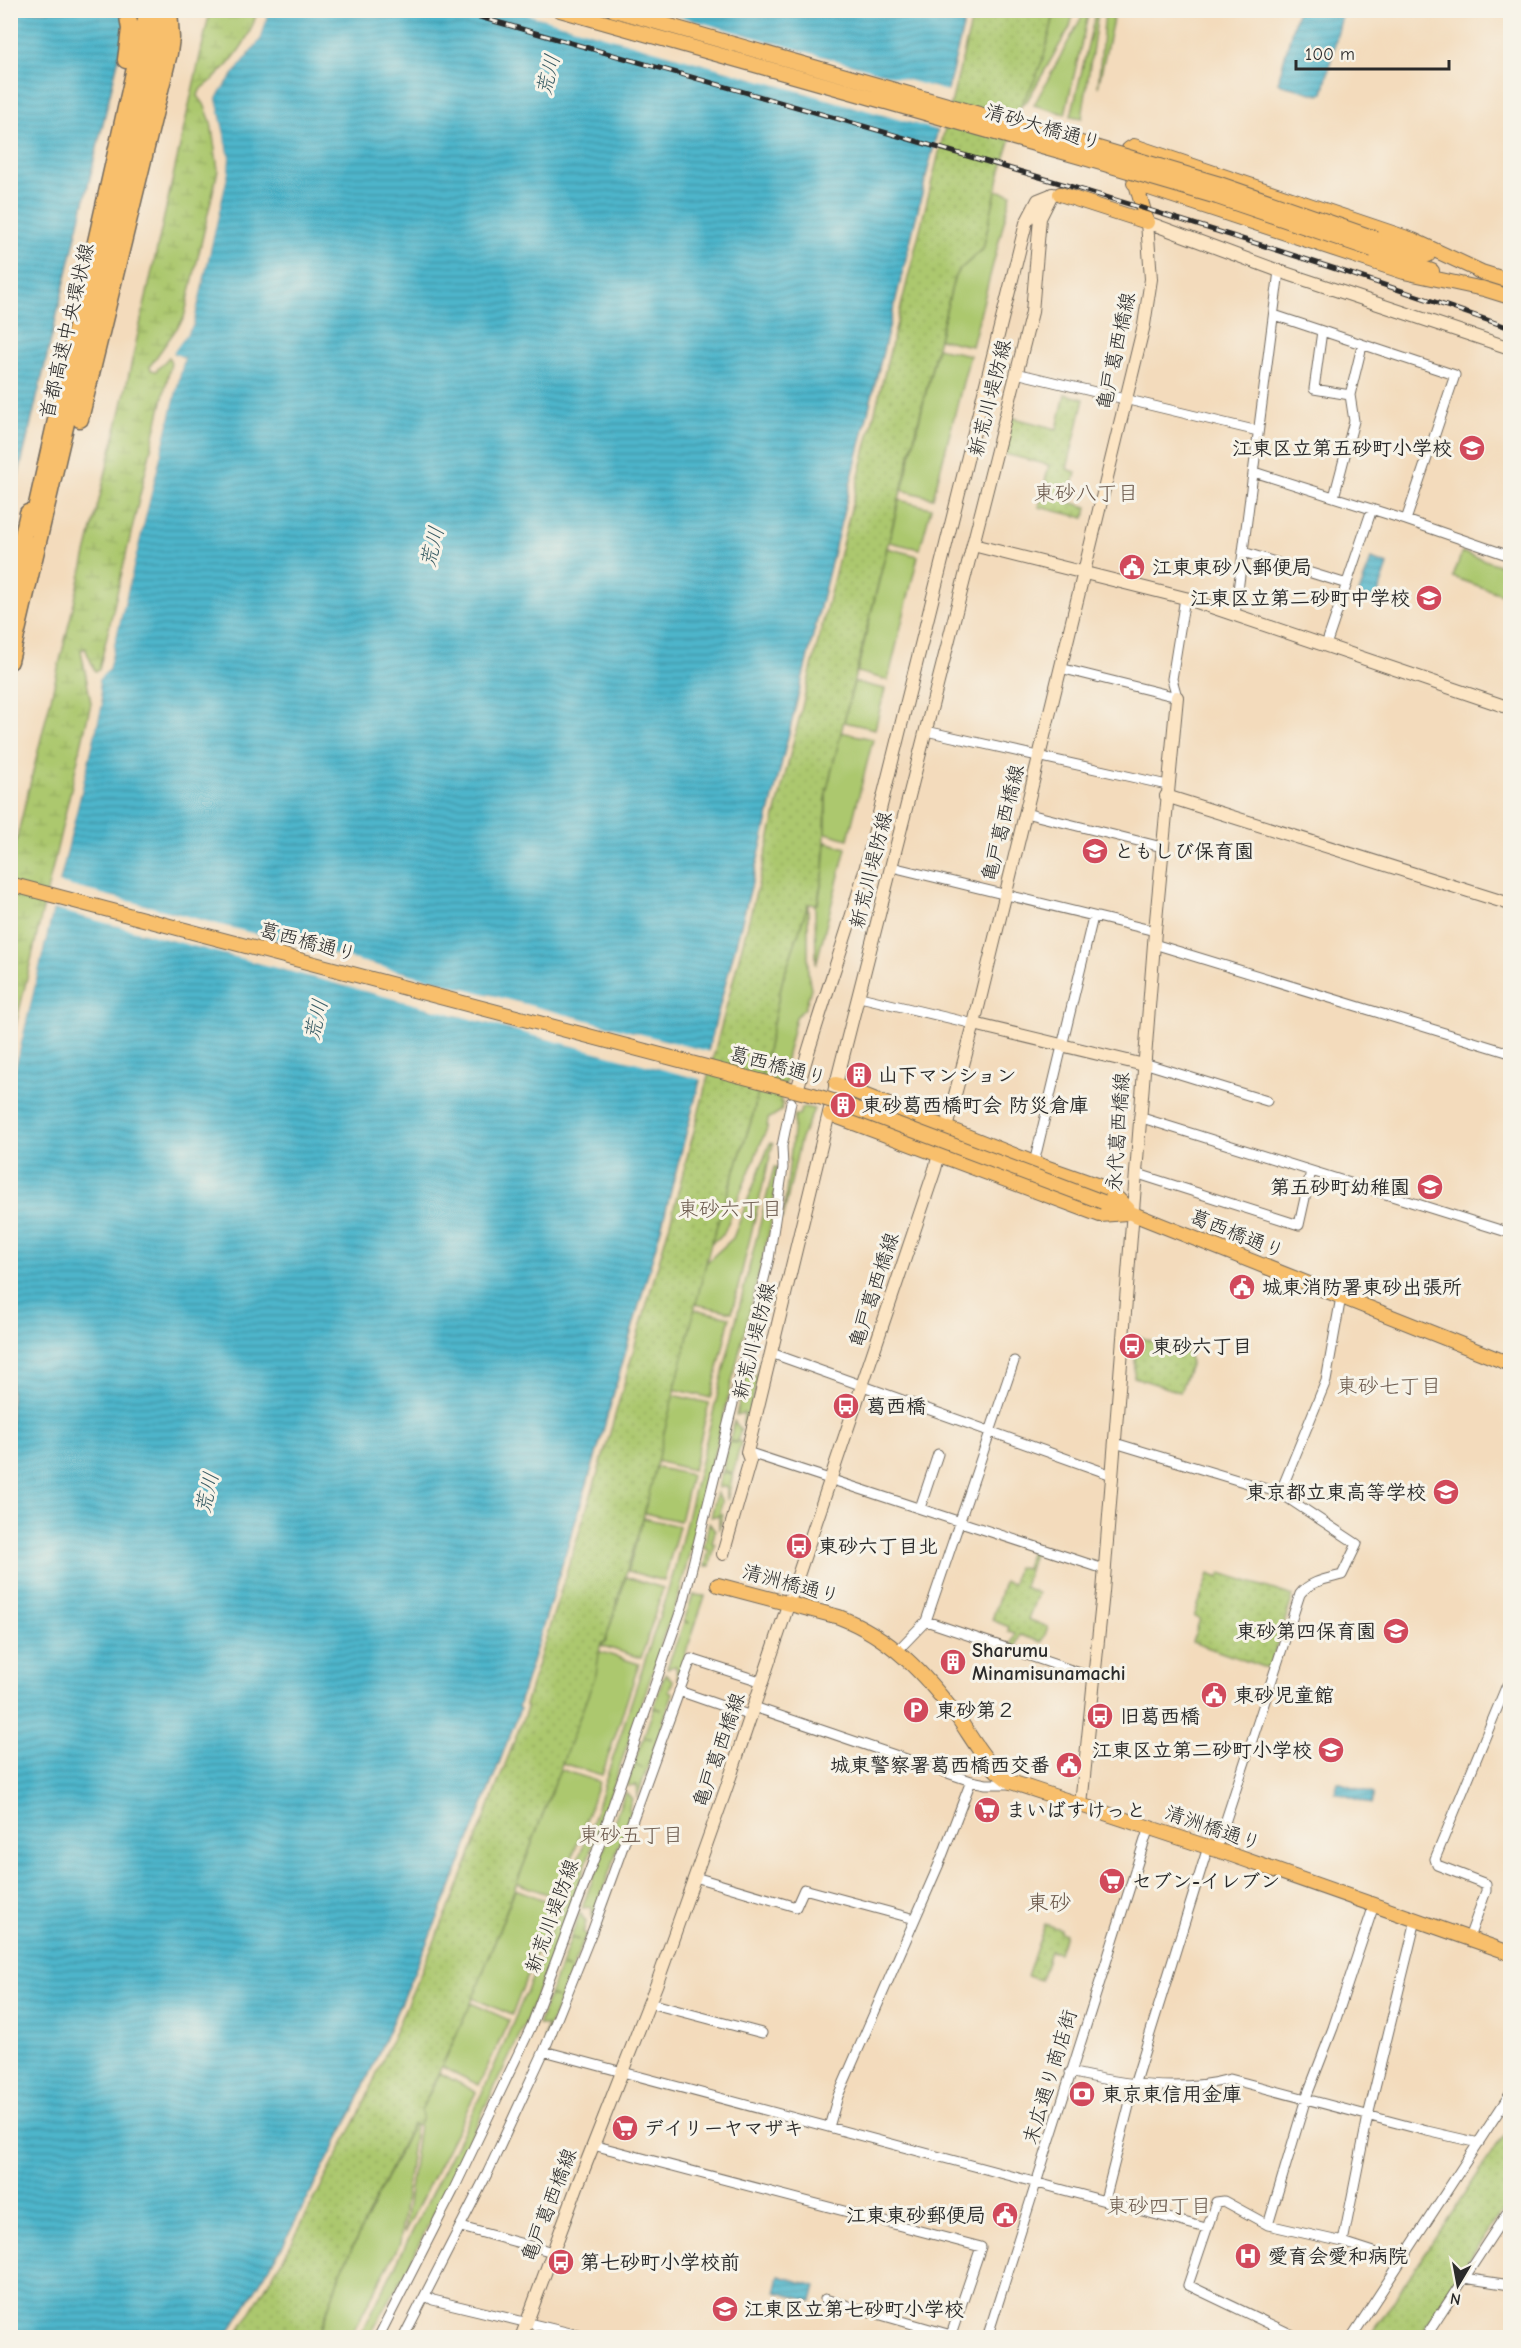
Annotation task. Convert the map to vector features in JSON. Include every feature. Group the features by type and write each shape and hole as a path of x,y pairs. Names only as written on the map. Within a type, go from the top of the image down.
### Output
{"highway":[{"path":"22,568 23,535 63,335 128,55 128,10"},
{"name":"首都高速中央環状線","path":"10,612 22,568 148,10"},
{"name":"首都高速中央環状線","path":"10,661 27,597 163,10"},
{"path":"27,597 41,573 164,75 171,38 169,10"}],"main road":[{"name":"清砂大橋通り","path":"560,10 1510,281"},
{"name":"清砂大橋通り","path":"614,10 1220,184 1510,297"},
{"path":"1147,222 1128,156 1129,150 1134,146 1413,240 1485,274"},
{"path":"1134,183 1404,272 1488,290"},
{"path":"1056,194 1147,222 1279,271 1510,348"},
{"name":"新荒川堤防線","path":"723,1554 750,1460 747,1452 836,1084 860,998 1032,312 1040,218 1056,194"},
{"name":"新荒川堤防線","path":"791,1094 843,946 866,866 1026,223 1038,200 1056,194"},
{"name":"亀戸葛西橋線","path":"521,2337 649,2004 753,1712 938,1156 974,1024 1126,399 1151,279 1147,222"},
{"path":"974,545 1185,598 1510,708"},
{"path":"1144,1064 1166,791 1177,696"},
{"path":"1166,791 1510,904"},
{"name":"葛西橋通り","path":"10,884 791,1094 813,1095 842,1104 1132,1213 1510,1364"},
{"name":"永代葛西橋線","path":"974,1024 1144,1064 1095,1677 1081,1805"},
{"path":"836,1084 1034,1163 1108,1189 1132,1213"},
{"path":"830,1114 1100,1215 1132,1213"},
{"name":"清洲橋通り","path":"718,1585 790,1603 857,1624 898,1650 945,1702 998,1773 1018,1785 1212,1848 1510,1953"}],"street":[{"path":"1235,614 1279,271"},
{"path":"1274,315 1455,375 1406,520"},
{"path":"1322,331 1314,389 1350,394"},
{"path":"1334,497 1354,422 1350,394 1362,346"},
{"path":"1016,373 1258,431"},
{"path":"1254,472 1510,556"},
{"path":"1326,645 1372,509"},
{"path":"1243,552 1347,584"},
{"path":"1060,668 1177,696 1172,679 1185,598"},
{"path":"926,731 1039,756 1166,791"},
{"path":"1025,813 1162,847"},
{"path":"892,867 1155,931"},
{"path":"1034,1163 1093,917"},
{"path":"1154,944 1510,1053"},
{"path":"860,998 974,1024"},
{"path":"1144,1064 1267,1101"},
{"name":"新荒川堤防線","path":"378,2337 453,2191 531,2027 597,1851 683,1604 769,1259 783,1168 782,1146 791,1094"},
{"path":"1140,1117 1510,1233"},
{"path":"1135,1173 1299,1225 1311,1171"},
{"path":"1280,1493 1326,1381 1341,1297"},
{"path":"771,1353 1112,1475"},
{"path":"898,1650 926,1621 1014,1361"},
{"path":"1105,2200 1136,2082 1212,1848 1300,1594 1312,1583 1342,1575 1357,1544 1280,1493 1114,1443"},
{"path":"747,1452 1104,1569"},
{"path":"920,1508 938,1454"},
{"path":"926,1621 1095,1677"},
{"path":"403,2337 489,2172 544,2051 592,1932 691,1659 763,1682"},
{"path":"1469,1938 1486,1891 1486,1884 1437,1865 1435,1859 1506,1688 1510,1687"},
{"path":"679,1691 971,1781 1018,1785"},
{"path":"829,2127 838,2096 915,1919 971,1781"},
{"name":"末広通り商店街","path":"987,2337 1149,1827"},
{"path":"695,1876 796,1907 804,1889 915,1919"},
{"path":"1268,2225 1306,2098 1333,2028 1374,1905"},
{"path":"1343,2242 1368,2116 1416,1920"},
{"path":"649,2004 762,2033"},
{"path":"544,2051 1206,2228"},
{"path":"1070,2072 1099,2079 1176,2085 1220,2082 1230,2079 1479,2143"},
{"path":"1351,2337 1510,2094"},
{"path":"593,2145 981,2247 951,2336 825,2299"},
{"path":"1299,2337 1188,2285 1216,2202 1224,2201 1268,2225 1343,2242 1402,2261"},
{"path":"1425,2337 1510,2208"},
{"path":"460,2227 553,2252"},
{"path":"1464,2278 1510,2285"},
{"path":"426,2296 433,2300 591,2337"}],"green space":[{"path":"210,11 257,11 243,45 228,65 200,90 198,96 211,122 218,170 184,318 150,366 151,370 156,371 169,357 171,363 99,670 95,671 85,648 81,650 91,703 11,1046 11,862 121,410"},
{"path":"974,11 1055,11 1044,56 1021,105 999,177 983,249 958,271 954,278 826,793 824,870 817,904 808,904 782,982 753,1115 711,1243 643,1518 605,1642 601,1643 596,1674 472,2001 421,2110 422,2118 418,2125 412,2124 341,2271 318,2337 235,2338 288,2250 359,2114 456,1892 527,1708 525,1705 606,1447 670,1223 758,885"},
{"path":"1055,11 1074,11 1070,27 1027,101 1021,105 1041,59"},
{"path":"1085,11 1089,11 1065,114 1034,105"},
{"path":"1096,11 1098,13 1082,118 1071,116"},
{"path":"1105,11 1119,11 1114,15 1098,87"},
{"path":"996,190 1011,194 972,346 939,339 954,278 958,271 983,249"},
{"path":"937,348 970,355 933,498 902,490"},
{"path":"1065,394 1084,399 1067,469 1076,472 1069,502 1087,507 1085,518 1039,507 1049,465 1001,453 1010,417 1057,429"},
{"path":"899,500 931,508 920,549 889,542"},
{"path":"887,548 918,556 888,680 857,672"},
{"path":"1462,552 1510,569 1504,595 1453,577"},
{"path":"854,682 885,689 875,729 844,722"},
{"path":"841,732 873,739 848,839 826,833 826,793"},
{"path":"826,842 846,848 816,965 815,904 818,903 824,870"},
{"path":"808,904 808,974 811,988 805,1008 796,1017 784,1067 792,1069 791,1073 788,1073 780,1102 783,1103 781,1111 768,1119 767,1128 723,1235 711,1243 753,1115 782,982"},
{"path":"804,1107 814,1109 800,1141 783,1219 795,1115 799,1115"},
{"path":"770,1143 773,1144 732,1312 695,1304 705,1264 733,1238"},
{"path":"774,1167 777,1167 771,1224 678,1599 659,1647 661,1648 571,1907 525,2024 409,2265 369,2337 359,2338 488,2081 534,1974 589,1831 673,1575"},
{"path":"693,1309 730,1317 711,1398 674,1389"},
{"path":"1137,1336 1188,1354 1191,1362 1180,1392 1134,1377"},
{"path":"764,1351 745,1427 744,1413 736,1415 746,1376 755,1378"},
{"path":"672,1395 709,1403 693,1470 656,1461"},
{"path":"734,1421 741,1430 737,1441 741,1442 733,1473 723,1470 729,1442 737,1443 730,1440"},
{"path":"654,1467 691,1475 680,1521 644,1513"},
{"path":"722,1472 733,1474 727,1500 727,1486 718,1488"},
{"path":"717,1493 722,1501 720,1513 723,1514 719,1530 719,1515 711,1517"},
{"path":"643,1518 679,1526 664,1581 628,1571"},
{"path":"709,1523 715,1531 712,1543 715,1544 710,1566 705,1566 709,1550 704,1548"},
{"path":"1031,1549 1035,1550 1024,1587 1038,1593 1028,1619 1048,1627 1042,1642 1020,1635 1016,1647 1011,1645 1015,1633 1008,1631 1009,1627 992,1620 1004,1582 1013,1584 1017,1567 1026,1569"},
{"path":"1221,1573 1293,1596 1269,1669 1192,1642 1200,1619 1194,1617 1209,1574 1219,1578"},
{"path":"626,1577 663,1588 641,1658 600,1645 605,1642"},
{"path":"693,1595 705,1596 677,1679 676,1666 667,1668 684,1622 690,1623 684,1621"},
{"path":"598,1651 639,1664 602,1775 562,1763"},
{"path":"665,1673 673,1681 669,1691 673,1693 637,1798 636,1785 627,1786 634,1765 643,1768 634,1764 644,1737 652,1739 644,1736 654,1708 662,1710 654,1707"},
{"path":"560,1769 599,1782 558,1898 517,1883"},
{"path":"625,1792 632,1799 628,1810 631,1812 592,1920 592,1907 582,1908"},
{"path":"515,1889 555,1904 512,2015 473,1998"},
{"path":"580,1913 586,1922 583,1932 586,1934 544,2040 547,2025 538,2025 549,1996 557,1998 549,1995 560,1967 569,1969 561,1966 571,1938 579,1940 571,1937"},
{"path":"1045,1924 1061,1929 1060,1932 1065,1934 1059,1953 1050,1951 1041,1980 1027,1976"},
{"path":"471,2003 509,2020 479,2085 442,2067"},
{"path":"440,2073 476,2092 404,2234 421,2110"},
{"path":"413,2124 415,2125 400,2243 350,2337 318,2338 341,2271"},
{"path":"1510,2126 1510,2198 1419,2337 1369,2337"}],"water":[{"path":"11,11 130,11 11,506"},
{"name":"荒川","path":"268,11 967,11 752,883 663,1221 599,1445 518,1707 520,1709 450,1890 353,2111 282,2247 226,2337 11,2338 11,1085 102,704 98,679 108,670 184,358 172,353 193,325 228,172 229,157 216,99 261,38"},
{"path":"1297,11 1343,11 1323,93 1320,95 1278,82"},
{"path":"1371,559 1388,565 1375,602 1358,596"},
{"path":"1338,1782 1374,1794 1371,1804 1335,1792"},
{"path":"779,2276 816,2286 812,2301 775,2292"}],"pier":[{"path":"265,10 268,11 261,38 216,99 229,157 228,172 193,325 173,353 184,358 108,670 98,680 102,704 59,883 710,1052 703,1080 53,909 11,1085 10,1072 99,704 95,679 105,669 181,360 169,353 190,323 225,171 226,157 214,98 217,89 259,36"},
{"path":"516,11 660,11 950,92 940,131"}],"railway":[{"path":"455,10 1117,200 1380,283 1510,328"}],"place":[{"name":"江東区立第五砂町小学校","path":"1472,448"},
{"name":"江東東砂八郵便局","path":"1132,567"},
{"name":"江東区立第二砂町中学校","path":"1429,598"},
{"name":"ともしび保育園","path":"1095,851"},
{"name":"山下マンション","path":"859,1075"},
{"name":"東砂葛西橋町会 防災倉庫","path":"843,1105"},
{"name":"第五砂町幼稚園","path":"1430,1187"},
{"name":"城東消防署東砂出張所","path":"1242,1287"},
{"name":"東砂六丁目","path":"1132,1346"},
{"name":"葛西橋","path":"846,1406"},
{"name":"東京都立東高等学校","path":"1446,1492"},
{"name":"東砂六丁目北","path":"799,1546"},
{"name":"東砂第四保育園","path":"1396,1631"},
{"name":"Sharumu Minamisunamachi","path":"953,1662"},
{"name":"東砂児童館","path":"1214,1695"},
{"name":"東砂第２","path":"916,1710"},
{"name":"旧葛西橋","path":"1100,1716"},
{"name":"江東区立第二砂町小学校","path":"1331,1750"},
{"name":"城東警察署葛西橋西交番","path":"1069,1765"},
{"name":"まいばすけっと","path":"987,1810"},
{"name":"セブン-イレブン","path":"1112,1881"},
{"name":"東京東信用金庫","path":"1082,2094"},
{"name":"デイリーヤマザキ","path":"625,2128"},
{"name":"江東東砂郵便局","path":"1005,2215"},
{"name":"愛育会愛和病院","path":"1248,2256"},
{"name":"第七砂町小学校前","path":"561,2262"},
{"name":"江東区立第七砂町小学校","path":"725,2309"}],"district":[{"name":"東砂八丁目","path":"1086,493"},
{"name":"東砂六丁目","path":"730,1209"},
{"name":"東砂七丁目","path":"1389,1386"},
{"name":"東砂五丁目","path":"631,1835"},
{"name":"東砂","path":"1049,1903"},
{"name":"東砂四丁目","path":"1159,2206"}]}
